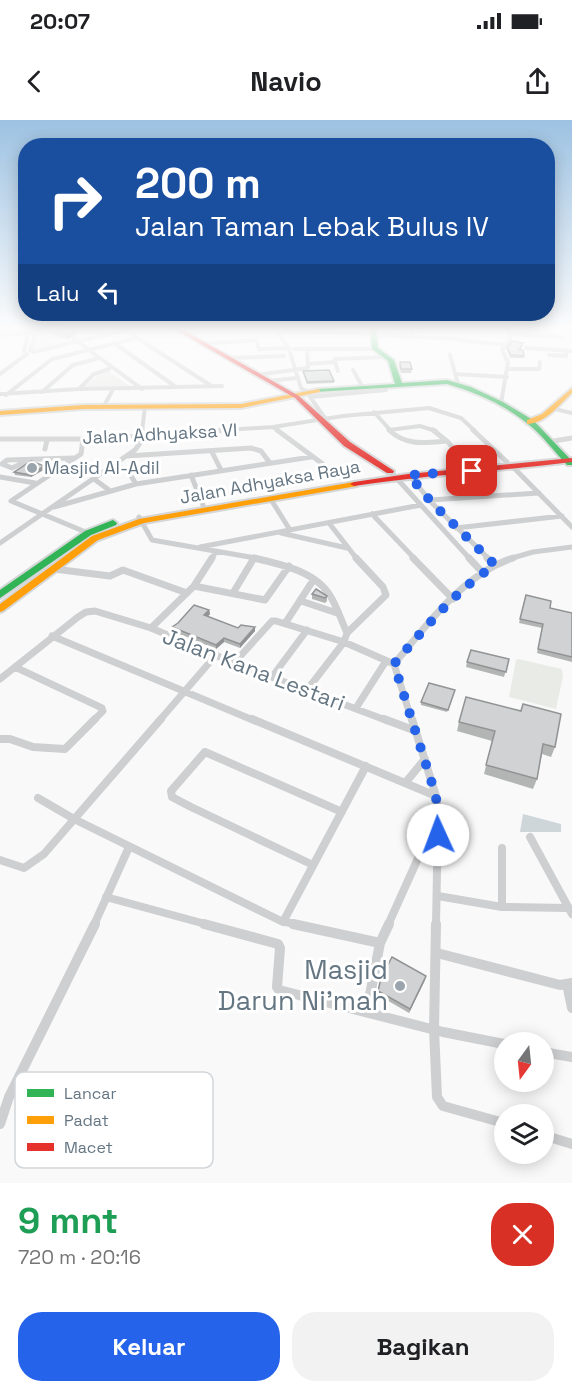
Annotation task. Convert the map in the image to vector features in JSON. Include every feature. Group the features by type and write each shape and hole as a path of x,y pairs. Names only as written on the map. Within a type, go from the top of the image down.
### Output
{"main road":[{"path":"262,379 292,395"},
{"path":"263,379 292,395"},
{"path":"397,379 399,385"},
{"path":"0,413 103,408 241,406 292,395 456,379 532,421 554,441 566,459"},
{"path":"532,421 555,408 572,390"},
{"name":"Jalan Adhyaksa Raya","path":"292,395 322,418 347,444 393,474"},
{"path":"532,421 566,459"},
{"name":"Jalan Adhyaksa Raya","path":"0,595 88,533 117,521 270,498 393,474 409,475 566,459"},
{"name":"Jalan Adhyaksa Raya","path":"0,609 95,538 140,519 344,479 467,465 511,465"},
{"path":"11,588 22,593"}],"street":[{"path":"3,394 24,379"},
{"path":"42,393 58,379"},
{"path":"79,389 89,379"},
{"path":"126,379 142,389"},
{"path":"164,379 176,387"},
{"path":"200,379 210,385"},
{"path":"268,381 291,379"},
{"path":"292,395 301,388 297,379"},
{"path":"358,379 363,388"},
{"path":"456,379 466,379"},
{"path":"501,403 507,379"},
{"path":"3,394 220,384"},
{"path":"322,418 310,397 386,390 385,387"},
{"path":"103,408 113,389"},
{"path":"1,541 116,465 138,447 145,407"},
{"name":"Jalan Adhyaksa VI","path":"0,439 47,440 273,427 322,418 429,408 452,414 472,427 572,527"},
{"path":"555,408 572,413"},
{"path":"374,412 389,430 409,444 446,441"},
{"path":"389,430 423,426 431,429 446,441 467,465"},
{"path":"273,427 344,479"},
{"path":"83,438 81,454 13,498 12,502 88,533"},
{"path":"554,441 572,438"},
{"path":"45,450 47,440"},
{"path":"127,456 257,449 270,463"},
{"path":"212,452 221,470"},
{"path":"54,507 136,484 312,456"},
{"path":"34,458 12,468 2,464 7,459 34,458 76,458"},
{"path":"116,465 128,471 136,484"},
{"path":"393,474 483,573"},
{"path":"190,475 203,505"},
{"path":"409,475 430,501 495,565"},
{"path":"0,477 35,483"},
{"path":"94,479 109,490"},
{"path":"430,501 539,493"},
{"path":"270,498 290,530"},
{"path":"192,548 421,505"},
{"path":"372,514 453,599"},
{"path":"456,528 562,516"},
{"path":"140,519 152,540 288,566 315,579 328,593 347,633"},
{"path":"307,690 344,642 347,633 386,595 383,587 347,548 329,523"},
{"path":"278,532 347,548"},
{"path":"234,555 242,539"},
{"path":"356,708 390,663 453,599 483,573 495,565 525,554 572,547"},
{"path":"151,628 194,586 216,552"},
{"path":"233,593 254,558"},
{"path":"194,586 265,600 288,566"},
{"path":"54,569 110,576 123,570 187,593"},
{"path":"286,622 315,579"},
{"path":"301,601 337,614"},
{"path":"0,679 52,636 82,614 91,611"},
{"name":"Jalan Kana Lestari","path":"91,611 151,628 234,663 416,731"},
{"path":"234,663 272,621 286,622 344,642 390,663 416,731 436,796 438,896 434,1029 439,1103 494,1120"},
{"path":"272,677 307,630"},
{"path":"52,636 436,796"},
{"path":"0,860 20,870 26,869 44,854 216,655"},
{"path":"0,739 10,739 33,747 65,749 103,711 102,708 15,667"},
{"path":"313,865 191,807 172,797 171,791 205,752 342,812"},
{"path":"406,782 425,759"},
{"path":"282,922 366,766"},
{"path":"38,798 74,819 282,922 380,943"},
{"path":"370,995 380,943 438,814"},
{"path":"530,837 570,911"},
{"path":"18,1072 27,1048 93,927 129,846"},
{"path":"502,848 502,907"},
{"path":"438,896 502,907 570,911"},
{"path":"106,897 278,944 280,948 277,987 279,990 494,1042"},
{"path":"437,953 569,984 572,1008"},
{"path":"554,1054 572,1057"},
{"path":"0,1124 15,1081"},
{"path":"554,1138 572,1144"}],"shaded area":[{"path":"94,379 119,379 132,387 84,387"},
{"path":"518,659 562,669 563,676 556,709 509,697"},
{"path":"523,814 561,824 561,832 520,832"}],"building":[{"path":"306,379 333,379 334,381 307,382"},
{"path":"31,461 44,466 30,475 14,472"},
{"path":"316,589 327,596 325,598 312,594"},
{"path":"526,595 551,601 550,608 572,613 572,657 538,649 543,624 520,619"},
{"path":"194,605 209,610 204,615 238,628 241,625 255,627 240,644 224,638 216,645 172,627"},
{"path":"471,650 509,659 506,672 467,662"},
{"path":"429,683 455,690 448,710 421,702"},
{"path":"466,697 521,711 523,704 561,714 555,747 543,744 537,779 486,765 495,731 459,722"},
{"name":"Masjid Darun Ni'mah","path":"392,957 426,976 410,1009 378,991 381,978"}],"traffic: fast":[{"path":"397,379 399,385"},
{"path":"318,391 447,382 469,388 501,403 530,422 570,463"},
{"path":"0,595 88,533 113,523"}],"traffic: slow":[{"path":"530,422 544,415 572,390"},
{"path":"0,413 83,407 241,406 318,391"},
{"path":"0,609 95,538 142,521 354,484"}],"traffic: jam":[{"path":"265,379 297,397 347,444 390,471"},
{"path":"354,484 408,476 572,460"}],"place":[{"name":"Masjid Al-Adil","path":"32,468"},
{"name":"Masjid Darun Ni'mah","path":"400,986"}],"route":[{"path":"438,835 436,796 394,664 436,615 468,585 495,565 432,503 409,475 472,471"}]}
